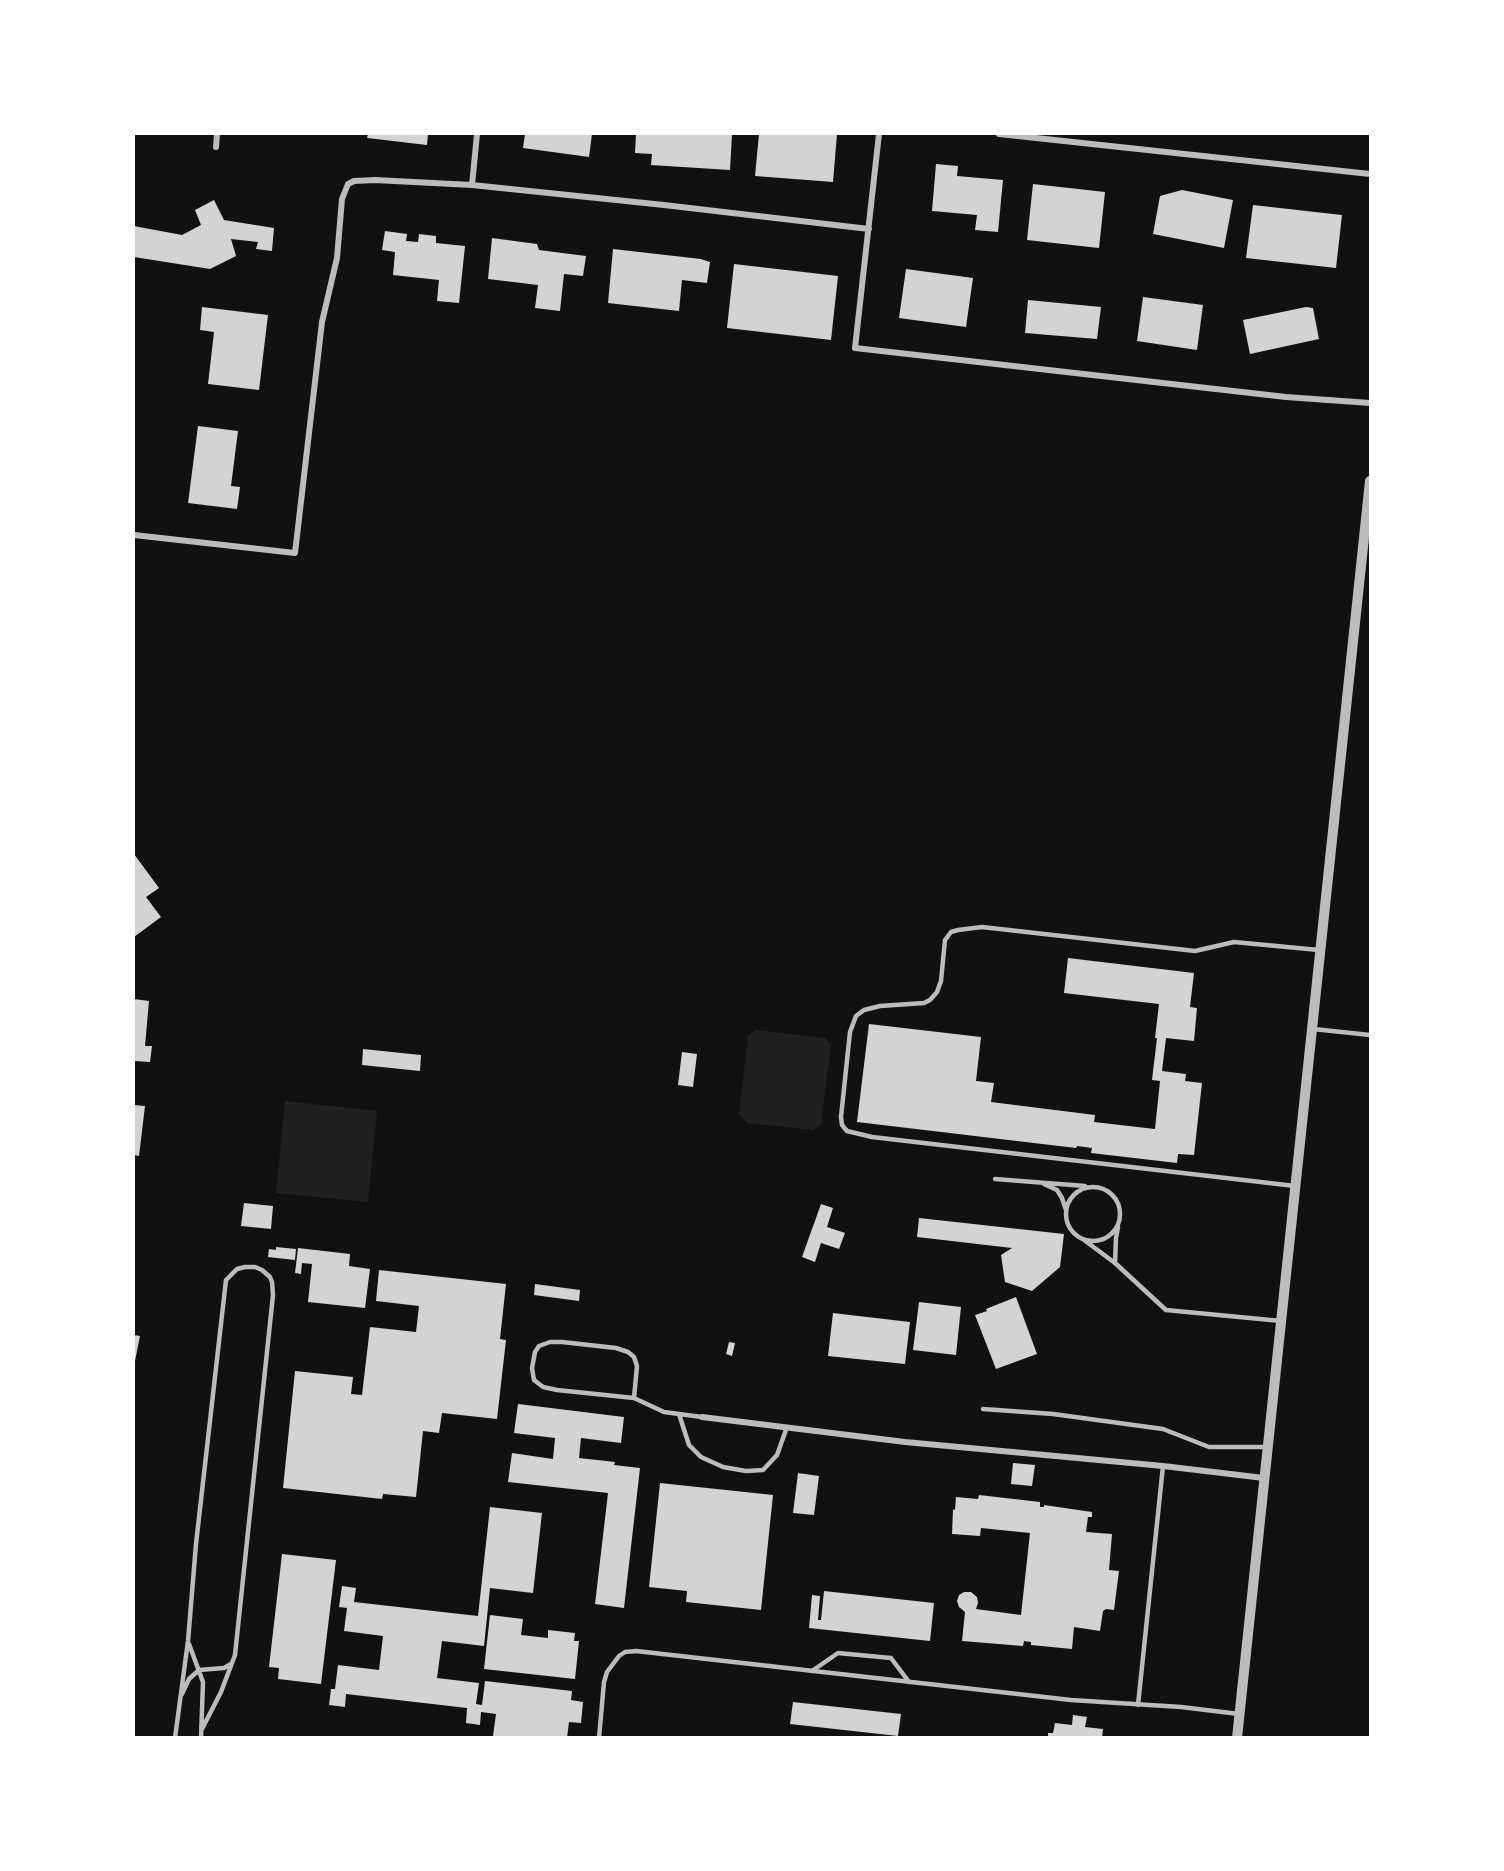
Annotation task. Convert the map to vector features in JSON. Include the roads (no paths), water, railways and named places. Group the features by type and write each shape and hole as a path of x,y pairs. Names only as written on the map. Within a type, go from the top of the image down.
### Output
{"street":[{"path":"216,147 217,134"},
{"path":"472,185 477,134"},
{"path":"879,134 855,348 1286,397 1371,403"},
{"path":"999,134 1371,174"},
{"path":"134,535 295,553 322,322 337,258 342,199 348,184 362,180 472,185 869,230"},
{"path":"1237,1737 1371,481"},
{"path":"702,1417 904,1442 1163,1466 1264,1478"}],"lane":[{"path":"1295,1186 883,1138 847,1131 842,1125 841,1117 850,1032 856,1016 864,1010 880,1006 924,1003 930,1000 937,992 941,981 945,940 951,932 958,930 982,927 1195,951 1234,942 1321,950"},
{"path":"1312,1029 1371,1035"},
{"path":"996,1179 1100,1187 1108,1191 1119,1204 1115,1263"},
{"path":"1042,1182 1057,1190 1066,1210 1066,1220 1076,1235 1115,1263 1166,1310 1281,1321"},
{"path":"1066,1210 1074,1194 1091,1187"},
{"path":"1084,1240 1102,1240 1116,1229 1119,1221"},
{"path":"175,1737 188,1641 196,1544 226,1280 237,1269 255,1267 270,1277 273,1295 235,1655 221,1692 202,1729"},
{"path":"634,1398 637,1366 634,1357 628,1352 616,1348 562,1342 550,1342 539,1346 535,1352 532,1368 534,1380 543,1387 634,1398 664,1412 702,1417"},
{"path":"983,1409 1053,1414 1163,1429 1209,1447 1268,1447"},
{"path":"679,1414 689,1445 701,1457 723,1467 746,1471 763,1470 777,1455 787,1427"},
{"path":"1138,1705 1163,1466"},
{"path":"188,1641 203,1682 201,1737"},
{"path":"599,1737 607,1672 614,1661 626,1652 636,1651 1071,1700 1181,1707 1239,1714"},
{"path":"812,1671 838,1653 891,1658 909,1682"},
{"path":"179,1699 189,1679 199,1670 224,1668 231,1664"}]}
